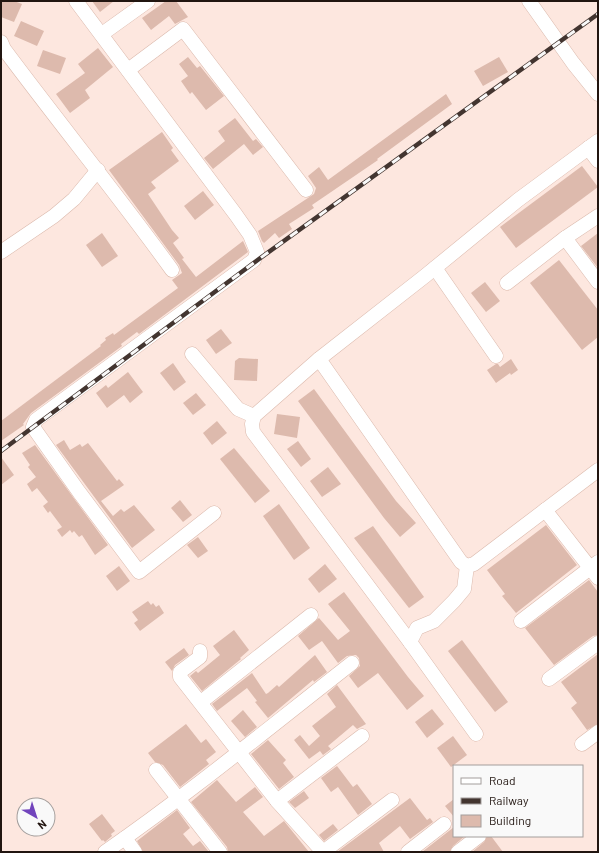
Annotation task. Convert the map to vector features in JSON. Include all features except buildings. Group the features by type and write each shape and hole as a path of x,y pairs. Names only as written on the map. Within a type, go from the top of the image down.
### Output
{"street":[{"path":"76,1 236,214 255,244 257,252 254,260 36,420 33,427 79,492 139,572 214,513"},
{"path":"102,34 148,1"},
{"path":"528,1 573,63 598,94"},
{"path":"128,70 182,28 306,190"},
{"path":"2,48 98,170 172,270"},
{"path":"476,734 410,642 253,432 252,428 254,416 319,359 435,268 518,200 593,145 598,161"},
{"path":"1,252 54,216 74,199 98,170"},
{"path":"507,283 565,238 598,216"},
{"path":"565,238 598,282"},
{"path":"435,268 496,356"},
{"path":"192,354 238,409 254,416"},
{"path":"319,359 461,562 467,566 474,564 598,470"},
{"path":"521,621 595,569 545,510"},
{"path":"398,627 417,628 434,621 454,601 464,588 467,566"},
{"path":"201,702 311,615"},
{"path":"410,642 417,628"},
{"path":"550,679 598,643"},
{"path":"200,651 200,657 180,672 180,677 277,801 323,852 392,800"},
{"path":"105,852 240,752 352,663"},
{"path":"582,744 598,732"},
{"path":"277,801 362,736"},
{"path":"156,770 220,852"},
{"path":"408,852 444,824"},
{"path":"458,852 478,837"},
{"path":"125,838 134,852"}],"railway":[{"path":"1,451 259,259 598,14"}]}
